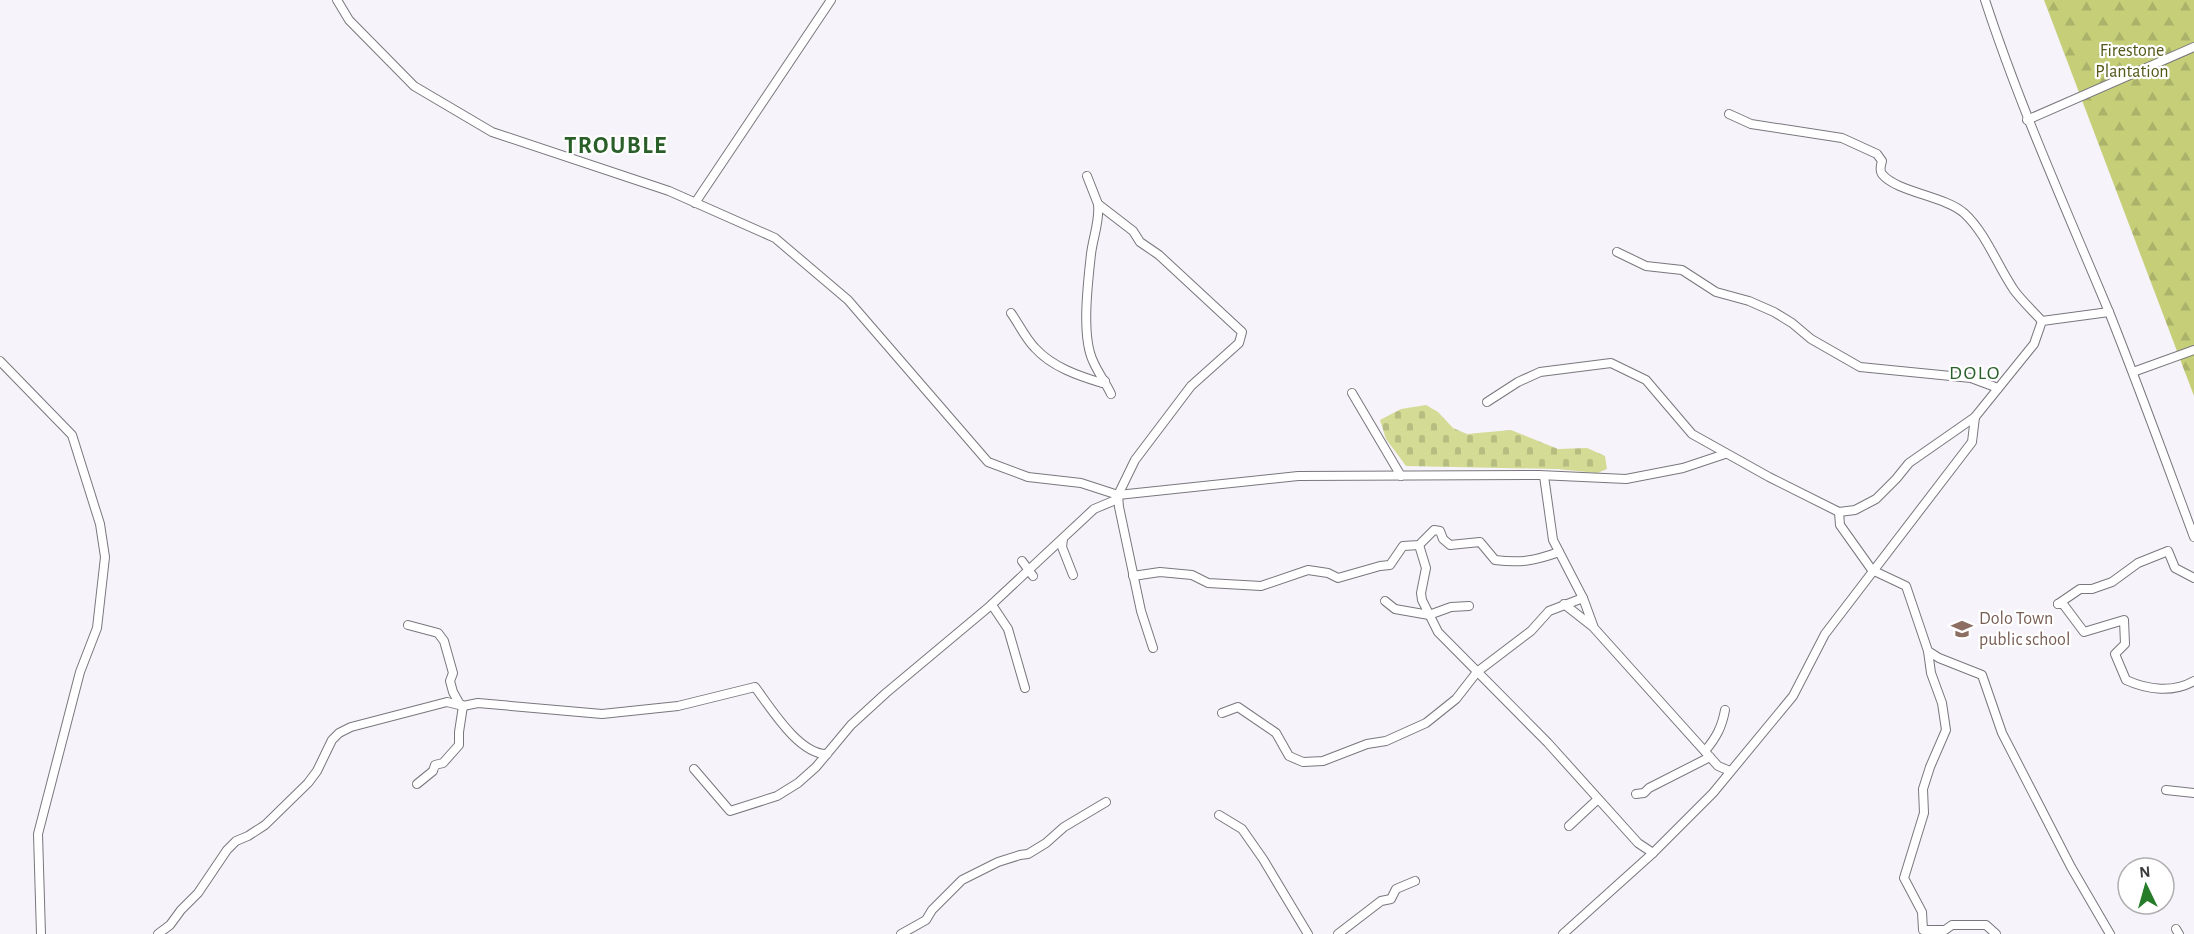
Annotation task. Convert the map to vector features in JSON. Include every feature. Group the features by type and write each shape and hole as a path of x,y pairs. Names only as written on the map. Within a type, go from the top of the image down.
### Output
{"street":[{"path":"337,0 348,20 414,86 492,132 669,191 775,238 848,300 988,462 1028,477 1081,483 1118,497"},
{"path":"695,203 831,0"},
{"path":"1985,0 2027,120 2109,312 2194,537"},
{"path":"2027,120 2194,47"},
{"path":"1729,114 1751,124 1842,138 1877,154 1882,161 1882,175 1900,186 1950,204 1964,213 1991,249 2014,290 2042,321"},
{"path":"1087,176 1098,204 1100,216 1093,238 1086,303 1092,359 1111,394"},
{"path":"1098,204 1133,231 1140,242 1159,255 1242,332 1239,343 1220,357 1191,386 1163,421 1135,460 1118,497 1141,612 1153,648"},
{"path":"1617,252 1646,266 1682,270 1716,292 1749,301 1774,312 1811,339 1860,367 1971,378 1998,388"},
{"path":"1011,312 1035,348 1050,361 1083,377 1102,383 1105,381"},
{"path":"2042,321 2109,312"},
{"path":"1487,402 1518,382 1540,372 1611,363 1646,380 1692,434 1725,454 1839,512 1855,510 1876,499 1909,463 1975,417 2034,344 2042,321"},
{"path":"2133,372 2194,350"},
{"path":"0,361 72,435 100,524 105,557 97,628 80,672 38,834 41,934"},
{"path":"1352,393 1401,476"},
{"path":"1563,934 1653,853 1713,793 1793,696 1825,633 1972,442 1975,417"},
{"path":"694,769 730,811 777,796 798,783 827,754 851,725 886,693 1031,573 1094,509 1118,497 1298,476 1544,476 1626,479 1683,468 1725,454"},
{"path":"1544,476 1553,540 1583,598 1594,628"},
{"path":"1839,512 1840,525 1872,570 1906,586 1928,651 1931,673 1942,703 1946,730 1926,778 1923,789 1924,813 1904,878 1922,912 1923,930 1945,930 1952,925 1986,925 1996,934"},
{"path":"1133,576 1160,572 1192,575 1208,583 1261,586 1308,570 1328,573 1338,578 1390,565 1403,546 1419,545 1434,530 1440,531 1443,539 1450,545 1480,542 1495,560 1534,561 1559,552"},
{"path":"1063,539 1062,547 1073,575"},
{"path":"1419,545 1426,568 1421,592 1422,600 1438,632 1548,743 1638,843 1653,853"},
{"path":"2194,578 2175,568 2168,550 2138,563 2112,582 2092,589 2080,589 2058,604 2063,604 2084,632 2124,620 2126,644 2115,654 2126,680 2143,688 2174,689 2194,681"},
{"path":"1022,561 1031,573"},
{"path":"1222,713 1238,707 1276,733 1288,756 1303,762 1323,761 1367,744 1386,741 1426,723 1456,699 1477,672 1531,631 1549,610 1583,598"},
{"path":"1384,601 1395,609 1429,615 1451,607 1468,606"},
{"path":"992,604 1008,629 1024,688"},
{"path":"1564,604 1594,628 1718,766 1731,771"},
{"path":"408,625 438,633 444,641 453,673 450,681 453,692 463,706"},
{"path":"1928,651 1939,658 1982,675 2002,733 2071,867 2110,934"},
{"path":"158,934 170,925 198,893 227,850 236,841 249,836 265,825 308,783 317,771 332,740 339,733 434,705 447,702 463,706 478,703 602,714 678,706 755,687 798,741 818,754 827,754"},
{"path":"417,784 434,771 435,765 443,763 459,745 463,706"},
{"path":"1636,794 1644,792 1708,754 1723,723 1725,710"},
{"path":"2166,790 2194,794"},
{"path":"1569,826 1598,799"},
{"path":"901,934 926,920 932,910 962,880 998,862 1029,854 1064,827 1106,802"},
{"path":"1219,815 1242,829 1308,934"},
{"path":"1338,934 1381,901 1391,899 1396,889 1415,881"}],"green space":[{"name":"Firestone Plantation","path":"2044,0 2194,0 2194,396"},
{"path":"1426,405 1438,412 1453,428 1467,434 1511,430 1558,449 1587,448 1605,456 1607,469 1597,473 1557,469 1406,466 1386,439 1380,420 1401,409"}],"place":[{"name":"Dolo Town public school","path":"1962,629"}],"district":[{"name":"TROUBLE","path":"616,146"},
{"name":"DOLO","path":"1975,373"}]}
